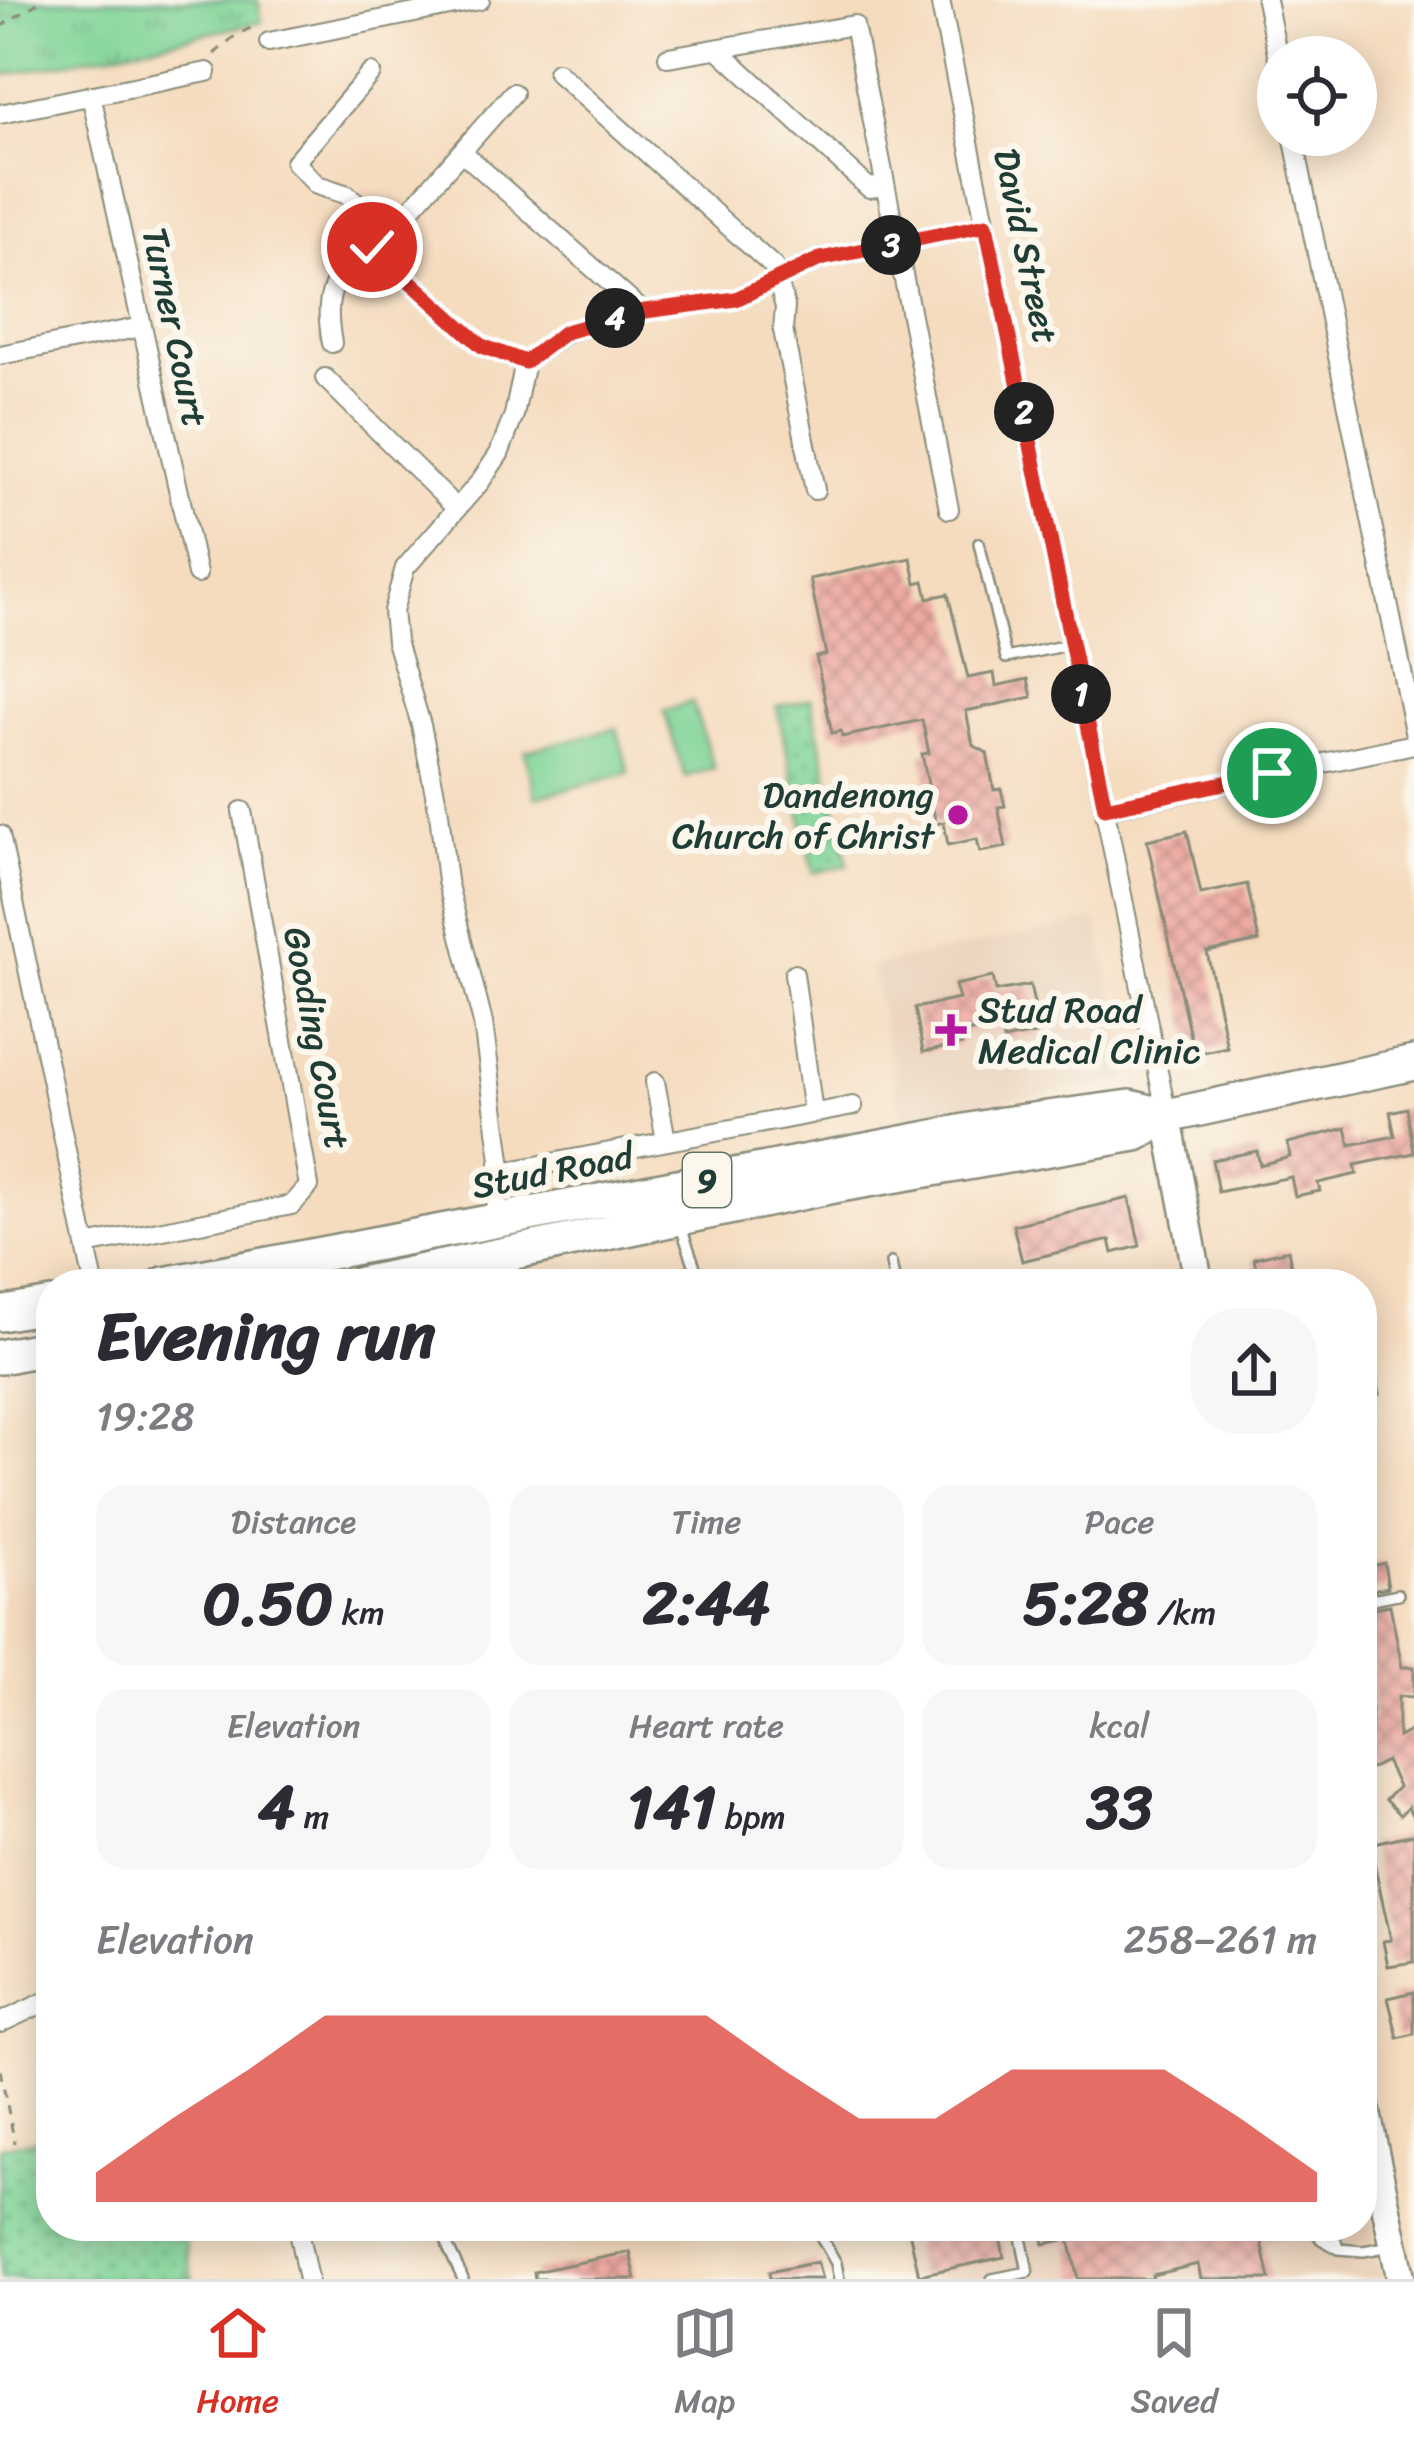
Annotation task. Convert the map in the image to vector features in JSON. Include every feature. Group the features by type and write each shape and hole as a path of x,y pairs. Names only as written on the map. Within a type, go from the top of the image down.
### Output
{"highway":[{"name":"Stud Road","path":"422,1269 676,1207 1136,1134 1167,1116 1414,1064"},
{"name":"Stud Road","path":"243,1269 1002,1124 1130,1107 1167,1116"},
{"path":"0,1314 36,1308"},
{"path":"0,1357 36,1350"}],"main road":[{"name":"David Street","path":"1167,1116 1195,1269"},
{"path":"1377,2164 1401,2279"}],"street":[{"path":"266,34 480,0"},
{"name":"David Street","path":"940,0 1167,1116"},
{"path":"1266,0 1273,36"},
{"path":"668,57 854,25 949,509"},
{"path":"719,50 869,188 885,186"},
{"path":"0,115 207,72"},
{"path":"557,72 774,267 815,490"},
{"path":"371,73 295,162 317,184 348,195 389,230"},
{"path":"332,343 326,307 331,288 513,93"},
{"name":"Turner Court","path":"91,95 197,574"},
{"path":"462,152 642,311"},
{"path":"1298,156 1414,731"},
{"path":"511,1218 494,1185 501,1160 483,1023 447,881 421,725 393,626 394,598 405,568 490,468 508,434 525,362 565,332 642,311 736,299 820,259 986,225"},
{"path":"372,247 482,346 525,362"},
{"path":"0,356 142,327"},
{"path":"325,378 456,508"},
{"path":"1105,808 1414,744"},
{"name":"Gooding Court","path":"86,1245 292,1205 309,1186 242,811"},
{"path":"0,835 91,1269"},
{"path":"794,974 813,1114"},
{"path":"655,1082 666,1140"},
{"path":"499,1173 853,1106"},
{"path":"1,2018 36,2005"},
{"path":"300,2241 308,2279"}],"lane":[{"path":"979,543 1006,658 1072,644"},
{"path":"511,1218 545,1223 676,1207 695,1269"},
{"path":"891,1263 892,1269"},
{"path":"1377,1598 1398,1594"},
{"path":"447,2241 463,2279"},
{"path":"824,2241 839,2279"},
{"path":"992,2279 1028,2272 1022,2241"},
{"path":"1324,2241 1338,2249 1363,2251 1394,2246"},
{"path":"1336,2241 1338,2249"}],"path":[{"path":"0,27 42,0"},
{"path":"207,72 206,63 236,35 266,34"},
{"path":"0,2070 15,2144"}],"shaded area":[{"path":"1097,920 1129,1073 1127,1082 902,1116 871,966"},
{"path":"893,2241 1376,2241 1383,2279 901,2279"}],"green space":[{"path":"0,0 258,0 262,22 0,76"},
{"path":"811,699 848,865 814,873 777,707"},
{"path":"692,702 714,768 685,777 664,711"},
{"path":"617,728 629,773 536,797 525,751"},
{"path":"36,2139 36,2241 185,2241 193,2279 0,2279 0,2147"}],"building":[{"path":"911,558 916,583 924,581 928,598 948,594 968,678 994,673 996,686 1028,679 1032,697 966,711 973,745 987,753 994,790 1001,789 1005,806 998,807 1006,847 980,852 977,839 948,845 944,822 936,824 922,754 929,753 922,720 842,737 841,731 832,733 816,657 826,655 810,579"},
{"path":"1187,831 1201,894 1247,884 1259,941 1207,952 1227,1047 1194,1054 1147,840"},
{"path":"993,977 996,991 1030,985 1040,1033 1003,1040 1000,1027 959,1034 962,1045 923,1052 915,1008 959,999 955,985"},
{"path":"1407,1108 1414,1153 1355,1165 1357,1174 1318,1183 1320,1191 1295,1196 1291,1177 1218,1192 1212,1160 1257,1151 1260,1165 1290,1157 1288,1143 1346,1128 1350,1145 1395,1136 1390,1112"},
{"path":"1129,1198 1140,1246 1113,1253 1110,1240 1022,1261 1013,1225"},
{"path":"1288,1250 1292,1269 1256,1269 1254,1258"},
{"path":"1384,1563 1388,1587 1377,1589 1377,1565"},
{"path":"1390,1605 1402,1667 1414,1667 1414,1697 1398,1696 1398,1737 1414,1729 1414,1819 1408,1807 1400,1815 1385,1800 1398,1787 1386,1761 1377,1766 1377,1607"},
{"path":"1414,1834 1414,1962 1388,1966 1383,1941 1391,1940 1377,1876 1377,1842"},
{"path":"1414,1992 1414,2034 1398,2038 1388,1998"},
{"path":"911,2241 1001,2241 1004,2257 919,2275"},
{"path":"1069,2241 1261,2241 1270,2279 1201,2279 1198,2264 1152,2275 1153,2279 1078,2279"},
{"path":"630,2252 636,2279 535,2279 534,2272"},
{"path":"817,2262 822,2279 770,2279 769,2272"}],"place":[{"name":"Dandenong Church of Christ","path":"958,815"},
{"name":"Stud Road Medical Clinic","path":"951,1030"}],"route":[{"path":"372,247 482,346 525,362 565,332 638,312 736,299 820,259 986,225 1105,808 1272,773"}]}
